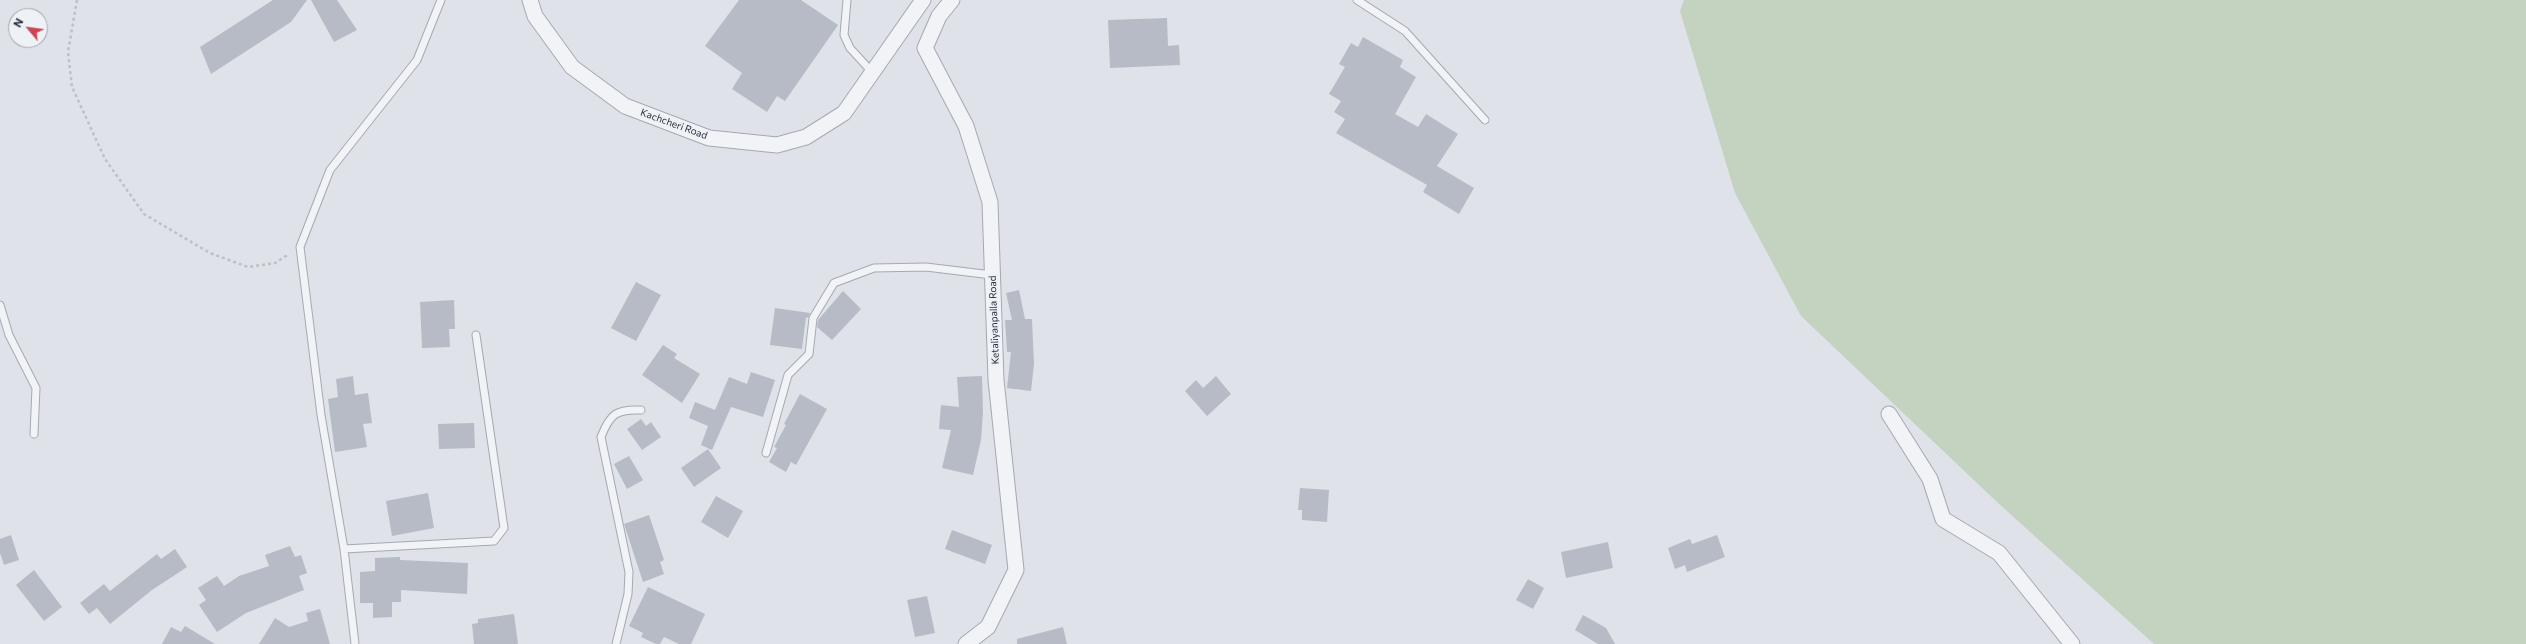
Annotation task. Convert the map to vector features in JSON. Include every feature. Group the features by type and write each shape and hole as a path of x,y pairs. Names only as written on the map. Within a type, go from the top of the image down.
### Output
{"street":[{"name":"Kachcheri Road","path":"530,0 535,16 572,67 625,106 709,138 777,145 806,137 844,113 923,0"},
{"name":"Ketaliyanpalla Road","path":"952,0 939,16 925,48 966,126 990,202 996,380 1016,570 988,627 966,644"},
{"path":"1889,414 1930,479 1943,519 1999,552 2072,644"}],"lane":[{"path":"355,644 344,549 321,415 300,247 330,170 417,60 441,0"},
{"path":"847,0 844,35 850,48 872,72"},
{"path":"1357,0 1405,31 1485,120"},
{"path":"766,453 788,375 809,354 813,318 834,283 874,268 926,267 992,275"},
{"path":"0,305 9,334 36,388 34,434"},
{"path":"344,549 494,541 504,528 476,336"},
{"path":"616,644 628,594 629,572 601,437 608,420 623,410 641,410"}],"path":[{"path":"77,0 68,52 72,87 105,159 144,214 210,253 248,267 275,262 300,247"}],"green space":[{"path":"1684,0 2526,0 2526,644 2154,644 1997,502 1801,316 1735,193 1680,11"}],"building":[{"path":"273,0 307,0 291,22 211,74 200,47"},
{"path":"311,0 337,0 357,30 334,42"},
{"path":"739,0 801,0 838,25 785,101 777,96 767,112 732,89 742,73 705,46"},
{"path":"1167,18 1168,46 1179,45 1180,65 1110,68 1108,20"},
{"path":"1363,37 1403,60 1400,67 1416,77 1395,114 1418,127 1426,114 1458,134 1437,166 1474,188 1459,214 1423,192 1427,185 1336,133 1345,119 1334,112 1341,101 1329,94 1345,67 1339,64 1351,43 1358,47"},
{"path":"636,282 661,295 636,341 611,328"},
{"path":"1019,290 1025,319 1032,319 1034,364 1031,391 1007,388 1011,352 1007,352 1005,320 1012,320 1006,293"},
{"path":"843,291 861,309 832,340 817,327 818,320"},
{"path":"454,300 455,329 449,329 450,347 422,348 420,302"},
{"path":"775,308 810,313 808,318 806,317 802,349 770,345"},
{"path":"663,345 677,354 674,358 700,374 682,403 642,375"},
{"path":"751,372 775,380 763,417 731,407 712,450 701,445 708,426 689,418 695,402 715,410 729,377 747,384"},
{"path":"353,376 355,395 368,393 372,423 363,424 367,447 335,452 328,399 338,397 336,379"},
{"path":"982,376 983,412 981,440 973,475 942,468 951,430 939,429 941,405 959,407 957,377"},
{"path":"1216,376 1231,394 1207,416 1185,391 1196,380 1203,388"},
{"path":"800,394 827,409 796,465 791,462 786,472 769,462 777,448 774,447 786,425 784,424"},
{"path":"641,419 646,426 651,422 661,437 642,450 627,429"},
{"path":"474,423 475,448 439,449 438,424"},
{"path":"708,449 721,468 694,487 681,468"},
{"path":"629,456 643,480 627,489 614,464"},
{"path":"1300,488 1329,490 1327,522 1302,520 1302,510 1298,510"},
{"path":"428,493 434,528 392,536 386,501"},
{"path":"716,496 743,511 728,538 701,522"},
{"path":"649,515 664,560 660,562 664,574 643,582 624,524"},
{"path":"952,530 992,545 985,564 945,549"},
{"path":"11,535 19,560 4,565 0,553 0,539"},
{"path":"1717,535 1725,557 1687,572 1685,565 1675,569 1668,548 1690,539 1692,544"},
{"path":"1608,542 1613,568 1566,578 1561,552"},
{"path":"290,546 295,557 301,555 307,573 299,576 304,590 246,613 217,632 199,605 206,600 198,588 217,576 224,586 239,576 269,566 265,555"},
{"path":"175,549 187,567 152,590 110,624 97,608 89,614 80,603 104,584 110,591 157,554 161,559"},
{"path":"400,557 400,560 468,563 467,594 401,590 401,602 392,602 392,617 373,618 373,603 360,603 360,572 375,571 375,558"},
{"path":"34,570 62,607 44,621 16,585"},
{"path":"1528,579 1544,588 1533,609 1516,600"},
{"path":"648,587 705,614 691,644 679,644 664,637 660,644 656,644 641,637 643,633 629,626"},
{"path":"927,596 935,633 915,637 907,600"},
{"path":"320,609 330,644 259,644 275,618 289,627 308,621 306,613"},
{"path":"514,614 518,644 474,644 472,624 478,623 478,619"},
{"path":"1583,615 1606,628 1615,644 1598,644 1575,630"},
{"path":"185,626 215,644 162,644 171,627 181,632"},
{"path":"1063,627 1067,644 1017,644 1017,639"}]}
